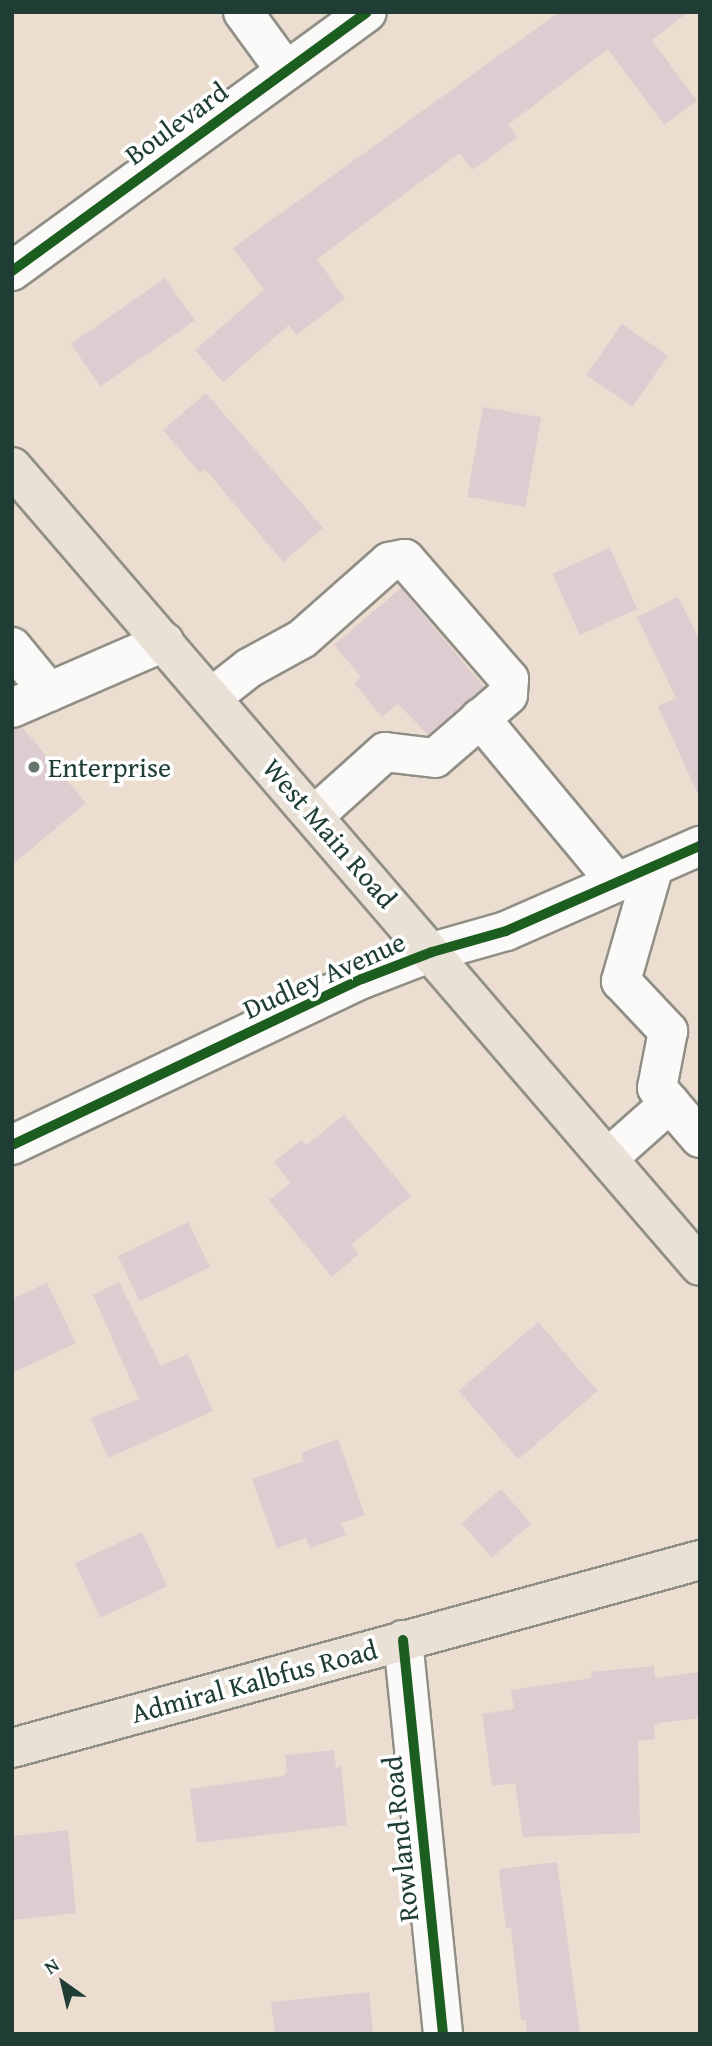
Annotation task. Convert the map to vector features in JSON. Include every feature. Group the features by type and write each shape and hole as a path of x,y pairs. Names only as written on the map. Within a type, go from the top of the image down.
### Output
{"main road":[{"name":"West Main Road","path":"16,478 212,697 700,1266"},
{"name":"Admiral Kalbfus Road","path":"12,1748 700,1560"}],"street":[{"path":"243,12 286,71"},
{"name":"Boulevard","path":"12,271 367,12"},
{"path":"212,697 250,668 302,639 389,562 405,559 509,679 508,695 435,758 385,752 314,815"},
{"path":"12,708 164,642"},
{"path":"12,648 49,692"},
{"path":"481,718 616,882"},
{"name":"Dudley Avenue","path":"12,1145 362,979 432,951 506,931 700,846"},
{"path":"654,866 621,981 668,1031 657,1088 700,1138"},
{"path":"608,1158 670,1103"},
{"name":"Rowland Road","path":"403,1640 443,2034"}],"building":[{"path":"559,12 688,12 652,40 697,101 664,125 608,49 508,125 517,137 472,170 460,153 317,259 345,299 296,335 289,325 223,382 195,350 264,290 233,248"},
{"path":"165,278 195,321 101,387 71,344"},
{"path":"622,324 668,356 632,407 586,375"},
{"path":"206,393 323,528 283,562 205,469 200,473 163,430"},
{"path":"483,407 541,417 525,507 467,497"},
{"path":"610,548 637,609 580,635 552,574"},
{"path":"401,588 484,687 428,735 398,704 382,717 354,683 361,677 334,645"},
{"path":"678,597 700,641 700,799 658,706 676,698 637,617"},
{"name":"Enterprise","path":"22,727 86,803 12,865 12,729"},
{"path":"344,1115 411,1196 351,1245 359,1254 332,1277 269,1200 291,1183 274,1162 301,1140 306,1145"},
{"path":"188,1222 210,1267 140,1301 118,1256"},
{"path":"119,1282 161,1366 188,1354 213,1411 108,1458 91,1418 139,1399 93,1295"},
{"path":"47,1283 76,1343 12,1373 12,1299"},
{"path":"538,1322 598,1391 518,1460 459,1391"},
{"path":"338,1439 365,1515 341,1523 346,1535 310,1548 306,1538 277,1548 252,1479 304,1461 301,1453"},
{"path":"501,1489 531,1524 492,1558 462,1523"},
{"path":"142,1532 167,1586 100,1618 75,1563"},
{"path":"654,1666 655,1678 700,1672 700,1718 660,1723 654,1726 655,1739 638,1741 640,1833 523,1837 515,1783 492,1786 482,1714 514,1709 511,1690 592,1678 591,1672"},
{"path":"334,1750 336,1768 341,1766 347,1825 197,1843 190,1789 283,1776 287,1772 285,1755"},
{"path":"68,1830 76,1913 12,1920 12,1836"},
{"path":"557,1862 580,2034 527,2034 526,2020 521,2020 511,1928 506,1928 499,1874 500,1869"},
{"path":"369,1992 373,2034 275,2034 271,2002"}],"cycle path":[{"path":"12,271 367,12"},
{"path":"12,1145 362,979 432,952 506,931 700,846"},
{"path":"403,1640 443,2034"}],"place":[{"name":"Enterprise","path":"34,767"}]}
